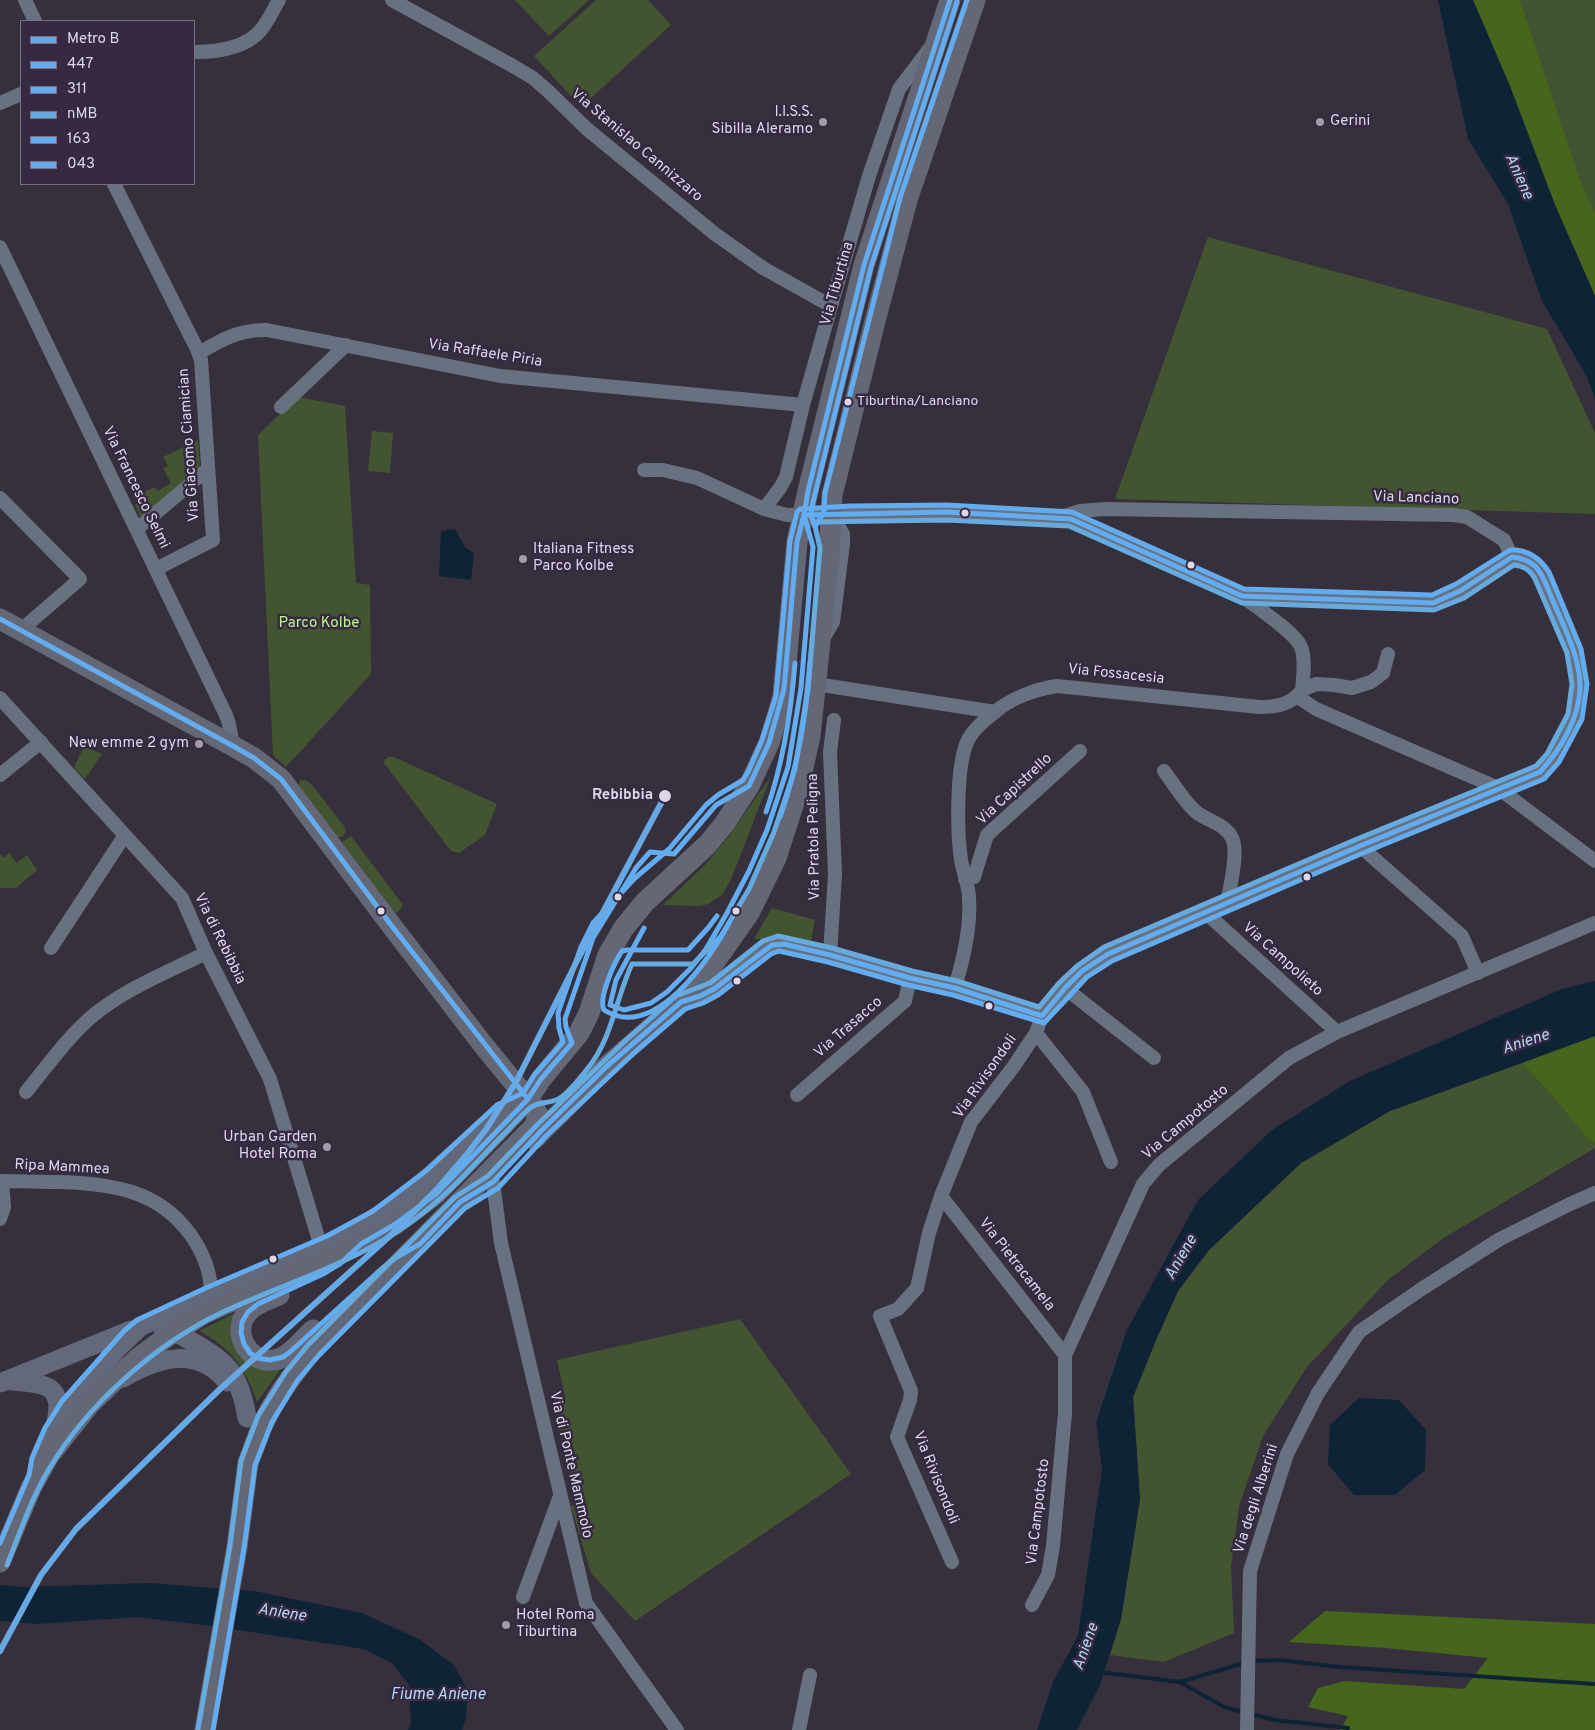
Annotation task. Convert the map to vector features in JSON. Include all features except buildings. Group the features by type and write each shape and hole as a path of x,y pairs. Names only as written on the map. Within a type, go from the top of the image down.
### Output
{"main road":[{"name":"Via Tiburtina","path":"528,1099 572,1043 589,1013 608,954 623,929 635,913 699,853 725,823 749,786 769,743 784,689 795,562 808,491 864,265 950,0"},
{"path":"460,1202 493,1182 606,1067 681,1002 707,973 744,920 773,865 792,813 810,736 829,556 832,495 907,200 975,0"},
{"path":"7,627 233,746 254,758 280,780 391,926 528,1099 538,1115 535,1126 298,1367 265,1419 248,1463 237,1547 205,1730"},
{"path":"0,1562 36,1477 48,1457 70,1427 136,1358 217,1307 361,1244 394,1225 436,1194 528,1099"},
{"path":"361,1244 347,1259 323,1274 258,1304 248,1312 242,1322 241,1334 244,1344 250,1353 257,1358 264,1359 283,1357 378,1272 401,1254 420,1244"}],"street":[{"path":"25,0 35,20"},
{"path":"195,52 212,52 230,48 250,40 263,27 279,0"},
{"name":"Via Stanislao Cannizzaro","path":"392,0 533,78 587,129 715,234 763,268 831,306"},
{"name":"Via Tiburtina","path":"764,508 786,477 803,405 831,306 870,176 899,89 939,36"},
{"path":"0,103 20,94"},
{"name":"Via Giacomo Ciamician","path":"115,185 199,353 214,540 156,568"},
{"name":"Via Francesco Selmi","path":"0,249 226,715 233,746"},
{"name":"Via Raffaele Piria","path":"199,353 233,334 256,329 500,376 803,405"},
{"path":"281,407 346,345"},
{"path":"137,529 208,469"},
{"name":"Via Lanciano","path":"644,470 663,470 689,476 764,508 786,515 947,512 1060,517 1079,521 1242,596 1433,603 1460,591 1512,557 1504,540 1467,517 1453,514 1105,508 1080,511 1060,517"},
{"path":"0,498 80,579 7,627"},
{"name":"Via Rivisondoli","path":"952,1562 897,1437 910,1400 911,1391 880,1316 898,1309 918,1288 929,1233 941,1196 971,1122 1014,1066 1036,1033 1042,1016 1082,971 1108,954 1360,846 1540,772 1553,758 1575,716 1580,684 1574,651 1542,575 1536,566 1527,559 1512,557"},
{"path":"1242,596 1285,630 1301,647 1303,668 1300,694 1316,709 1498,788 1595,861"},
{"name":"Via Fossacesia","path":"955,988 968,936 969,896 958,844 962,764 971,735 977,727 995,712 1030,693 1057,686 1259,707 1282,704 1316,684 1352,688 1363,686 1383,673 1388,654"},
{"path":"816,684 995,712"},
{"name":"Via di Rebibbia","path":"0,698 177,892 270,1079 321,1247"},
{"name":"Via Pratola Peligna","path":"830,955 835,874 830,752 834,720"},
{"path":"0,775 41,742"},
{"name":"Via Capistrello","path":"965,879 974,877 987,835 1080,751"},
{"path":"1164,771 1193,809 1201,816 1222,826 1232,837 1234,853 1227,903"},
{"path":"51,948 126,835"},
{"path":"1360,846 1462,936 1478,973"},
{"name":"Via Campolieto","path":"1205,912 1337,1032"},
{"name":"Via Campotosto","path":"1032,1605 1048,1575 1053,1546 1065,1413 1065,1354 1110,1253 1149,1174 1288,1058 1337,1032 1595,924"},
{"path":"681,1002 714,989 772,945 784,944 910,978 955,988 1042,1016"},
{"path":"26,1092 80,1027 106,1005 206,953"},
{"name":"Via Trasacco","path":"797,1095 905,1001 910,978"},
{"path":"1065,988 1154,1058"},
{"path":"1036,1033 1083,1092 1111,1162"},
{"path":"4,1382 140,1326 321,1247 363,1226 432,1176 496,1116 511,1105 528,1099"},
{"name":"Ripa Mammea","path":"0,1219 4,1208 1,1181 93,1184 121,1188 147,1197 172,1215 194,1240 208,1269 212,1294"},
{"name":"Via di Ponte Mammolo","path":"493,1182 501,1243 586,1603 677,1730"},
{"name":"Via degli Alberini","path":"1247,1730 1250,1571 1287,1454 1318,1393 1359,1332 1500,1239 1595,1193"},
{"name":"Via Pietracamela","path":"941,1196 1065,1354"},
{"path":"140,1326 175,1332 215,1355 229,1369 240,1387 247,1418 248,1463"},
{"path":"36,1477 42,1452 56,1422 83,1388 140,1326"},
{"path":"109,1385 156,1362 173,1358 190,1359 210,1368 225,1379 236,1394 247,1418"},
{"path":"4,1382 40,1383 47,1386 53,1392 58,1406 56,1422"},
{"path":"523,1597 560,1496"},
{"path":"800,1730 810,1675"}],"green space":[{"path":"515,0 589,0 549,36"},
{"path":"596,0 648,0 671,25 581,107 534,56"},
{"path":"1473,0 1520,0 1581,182 1595,213 1595,296 1555,205 1510,87"},
{"path":"1520,0 1595,0 1595,213 1581,182"},
{"path":"1208,237 1547,329 1595,433 1595,514 1115,499"},
{"name":"Parco Kolbe","path":"298,397 345,406 356,583 370,585 371,674 286,767 273,755 258,435"},
{"path":"372,431 393,433 390,473 368,471"},
{"path":"198,440 200,467 142,520 135,505 146,499 143,492 155,487 158,491 171,483 163,468 168,466 163,457"},
{"path":"84,746 102,754 85,779 74,768"},
{"path":"394,757 497,804 485,835 459,853 451,851 384,763 385,759"},
{"path":"771,776 732,877 722,895 708,904 699,906 663,905 705,865 729,836"},
{"path":"300,780 307,781 312,785 344,826 346,832 342,837 337,837 300,787"},
{"path":"351,836 403,905 396,913 342,842"},
{"path":"9,853 17,863 27,855 37,870 16,888 0,888 0,854 3,858"},
{"path":"772,908 815,920 810,947 779,940 754,939"},
{"path":"1595,1036 1595,1143 1586,1137 1556,1100 1522,1063"},
{"path":"1522,1063 1556,1100 1586,1137 1595,1143 1595,1148 1442,1239 1388,1280 1307,1367 1263,1436 1239,1506 1231,1567 1234,1633 1164,1662 1110,1655 1121,1619 1140,1499 1133,1397 1178,1291 1209,1250 1301,1163 1390,1111"},
{"path":"235,1313 232,1323 281,1369 257,1402 248,1380 236,1360 219,1344 199,1331"},
{"path":"740,1319 851,1474 635,1621 591,1573 571,1506 577,1501 553,1401 565,1397 557,1360"},
{"path":"1325,1611 1595,1624 1595,1730 1340,1730 1348,1716 1308,1707 1318,1688 1345,1681 1464,1689 1488,1658 1386,1648 1289,1642"}],"water":[{"name":"Aniene","path":"1438,0 1473,0 1510,86 1555,205 1595,296 1595,398 1586,375 1542,301 1508,204 1468,139"},
{"path":"455,529 465,547 474,553 471,580 439,576 441,531"},
{"name":"Aniene","path":"1595,981 1595,1036 1390,1111 1301,1163 1209,1250 1178,1291 1133,1397 1140,1499 1121,1619 1100,1685 1077,1730 1037,1730 1053,1682 1078,1636 1102,1469 1096,1422 1126,1332 1198,1200 1272,1130 1350,1081 1562,989"},
{"path":"1359,1398 1399,1400 1426,1430 1425,1470 1395,1495 1354,1495 1328,1464 1330,1425"},
{"name":"Fiume Aniene","path":"149,1583 254,1591 362,1613 419,1639 454,1665 468,1691 466,1718 462,1730 408,1730 411,1724 409,1685 392,1663 364,1649 137,1617 38,1624 0,1621 0,1585 24,1587"}],"waterway":[{"path":"1251,1661 1281,1660 1339,1667 1595,1684"},
{"path":"1099,1672 1180,1682 1244,1663"},
{"path":"1180,1682 1224,1707 1275,1720 1348,1728"}],"metro line":[{"name":"B","path":"0,1651 41,1575 76,1529 219,1390 391,1235 438,1188 468,1153 487,1128 516,1082 579,957 665,796"}],"transit line":[{"name":"447","path":"610,1005 624,1010 651,1003 667,992 691,968 706,949 727,913 749,871 767,830 788,767 801,688 813,547 804,515 808,491 864,265 950,0"},
{"name":"043","path":"957,2 871,267 813,502 811,516 815,527 824,512 825,493 900,198 967,0"},
{"name":"163","path":"0,1543 29,1475 32,1458 45,1428 62,1401 124,1331 137,1320 327,1236 373,1211 427,1170 497,1105 523,1093 535,1074 563,1042 559,1028 558,1013 581,947 593,923 635,878 669,849 706,805 718,795 743,780 748,772 762,740 776,696 790,541 797,512 800,509 850,506 947,505 1072,512 1244,589 1432,595 1456,584 1510,550 1522,551 1532,555 1545,567 1549,572 1581,649 1587,684 1582,719 1559,762 1544,779 1363,853 1112,961 1087,977 1044,1023 953,995 779,951 771,954 718,995 703,1003 685,1009 635,1052 547,1135 498,1188 465,1208 319,1355 297,1381 272,1422 255,1465 244,1548 213,1730"},
{"name":"311","path":"947,512 1071,519 1242,596 1433,603 1460,591 1512,557 1522,559 1536,567 1546,583 1570,641 1579,673 1580,684 1577,708 1562,742 1540,772 1360,846 1108,954 1082,971 1042,1016 955,988 910,978 830,955 784,944 772,945 714,989 681,1002 606,1067 493,1182 460,1202 420,1244 395,1258 378,1272 290,1352 283,1357 270,1360 257,1358 250,1353 244,1344 241,1333 242,1322 248,1312 258,1304 323,1274 341,1263 361,1244 394,1225 436,1194 528,1099 541,1079 572,1043 565,1019 593,938 636,868 650,852 674,854 716,805 749,786 769,743 784,689 797,542 804,515 947,512"},
{"name":"nMB","path":"7,1565 31,1504 49,1469 82,1422 124,1379 171,1342 196,1326 243,1303 356,1255 398,1231 426,1211 530,1108 537,1104 560,1098 578,1080 596,1057 603,1044 632,964 693,964 721,936 749,889 774,832 795,769 808,689 820,548 814,522 947,520 1069,526 1242,603 1434,610 1464,598 1514,565 1524,567 1531,573 1567,653 1572,684 1568,714 1547,754 1536,766 1357,839 1104,947 1077,966 1059,983 1039,1007 957,981 912,971 832,948 778,936 763,941 710,983 676,996 625,1041 537,1125 488,1176 455,1197 308,1345 285,1373 258,1416 241,1461 230,1546 198,1729"},
{"name":"311","path":"0,619 233,746 254,758 281,779 391,925 528,1099"},
{"name":"043","path":"766,812 777,776 785,738 795,663"},
{"name":"043","path":"780,817 792,779 800,742 810,664"},
{"name":"043","path":"717,916 688,950 622,951 605,989 603,997 604,1010 623,1017 642,1015 661,1006 694,975 729,923"},
{"name":"447","path":"610,1005 616,980 644,928"}],"place":[{"name":"I.I.S.S. Sibilla Aleramo","path":"823,122"},
{"name":"Gerini","path":"1320,122"},
{"name":"Tiburtina/Lanciano","path":"848,402"},
{"name":"Italiana Fitness Parco Kolbe","path":"523,559"},
{"name":"New emme 2 gym","path":"199,744"},
{"name":"Rebibbia","path":"665,796"},
{"name":"Urban Garden Hotel Roma","path":"327,1147"},
{"name":"Hotel Roma Tiburtina","path":"506,1625"}]}
